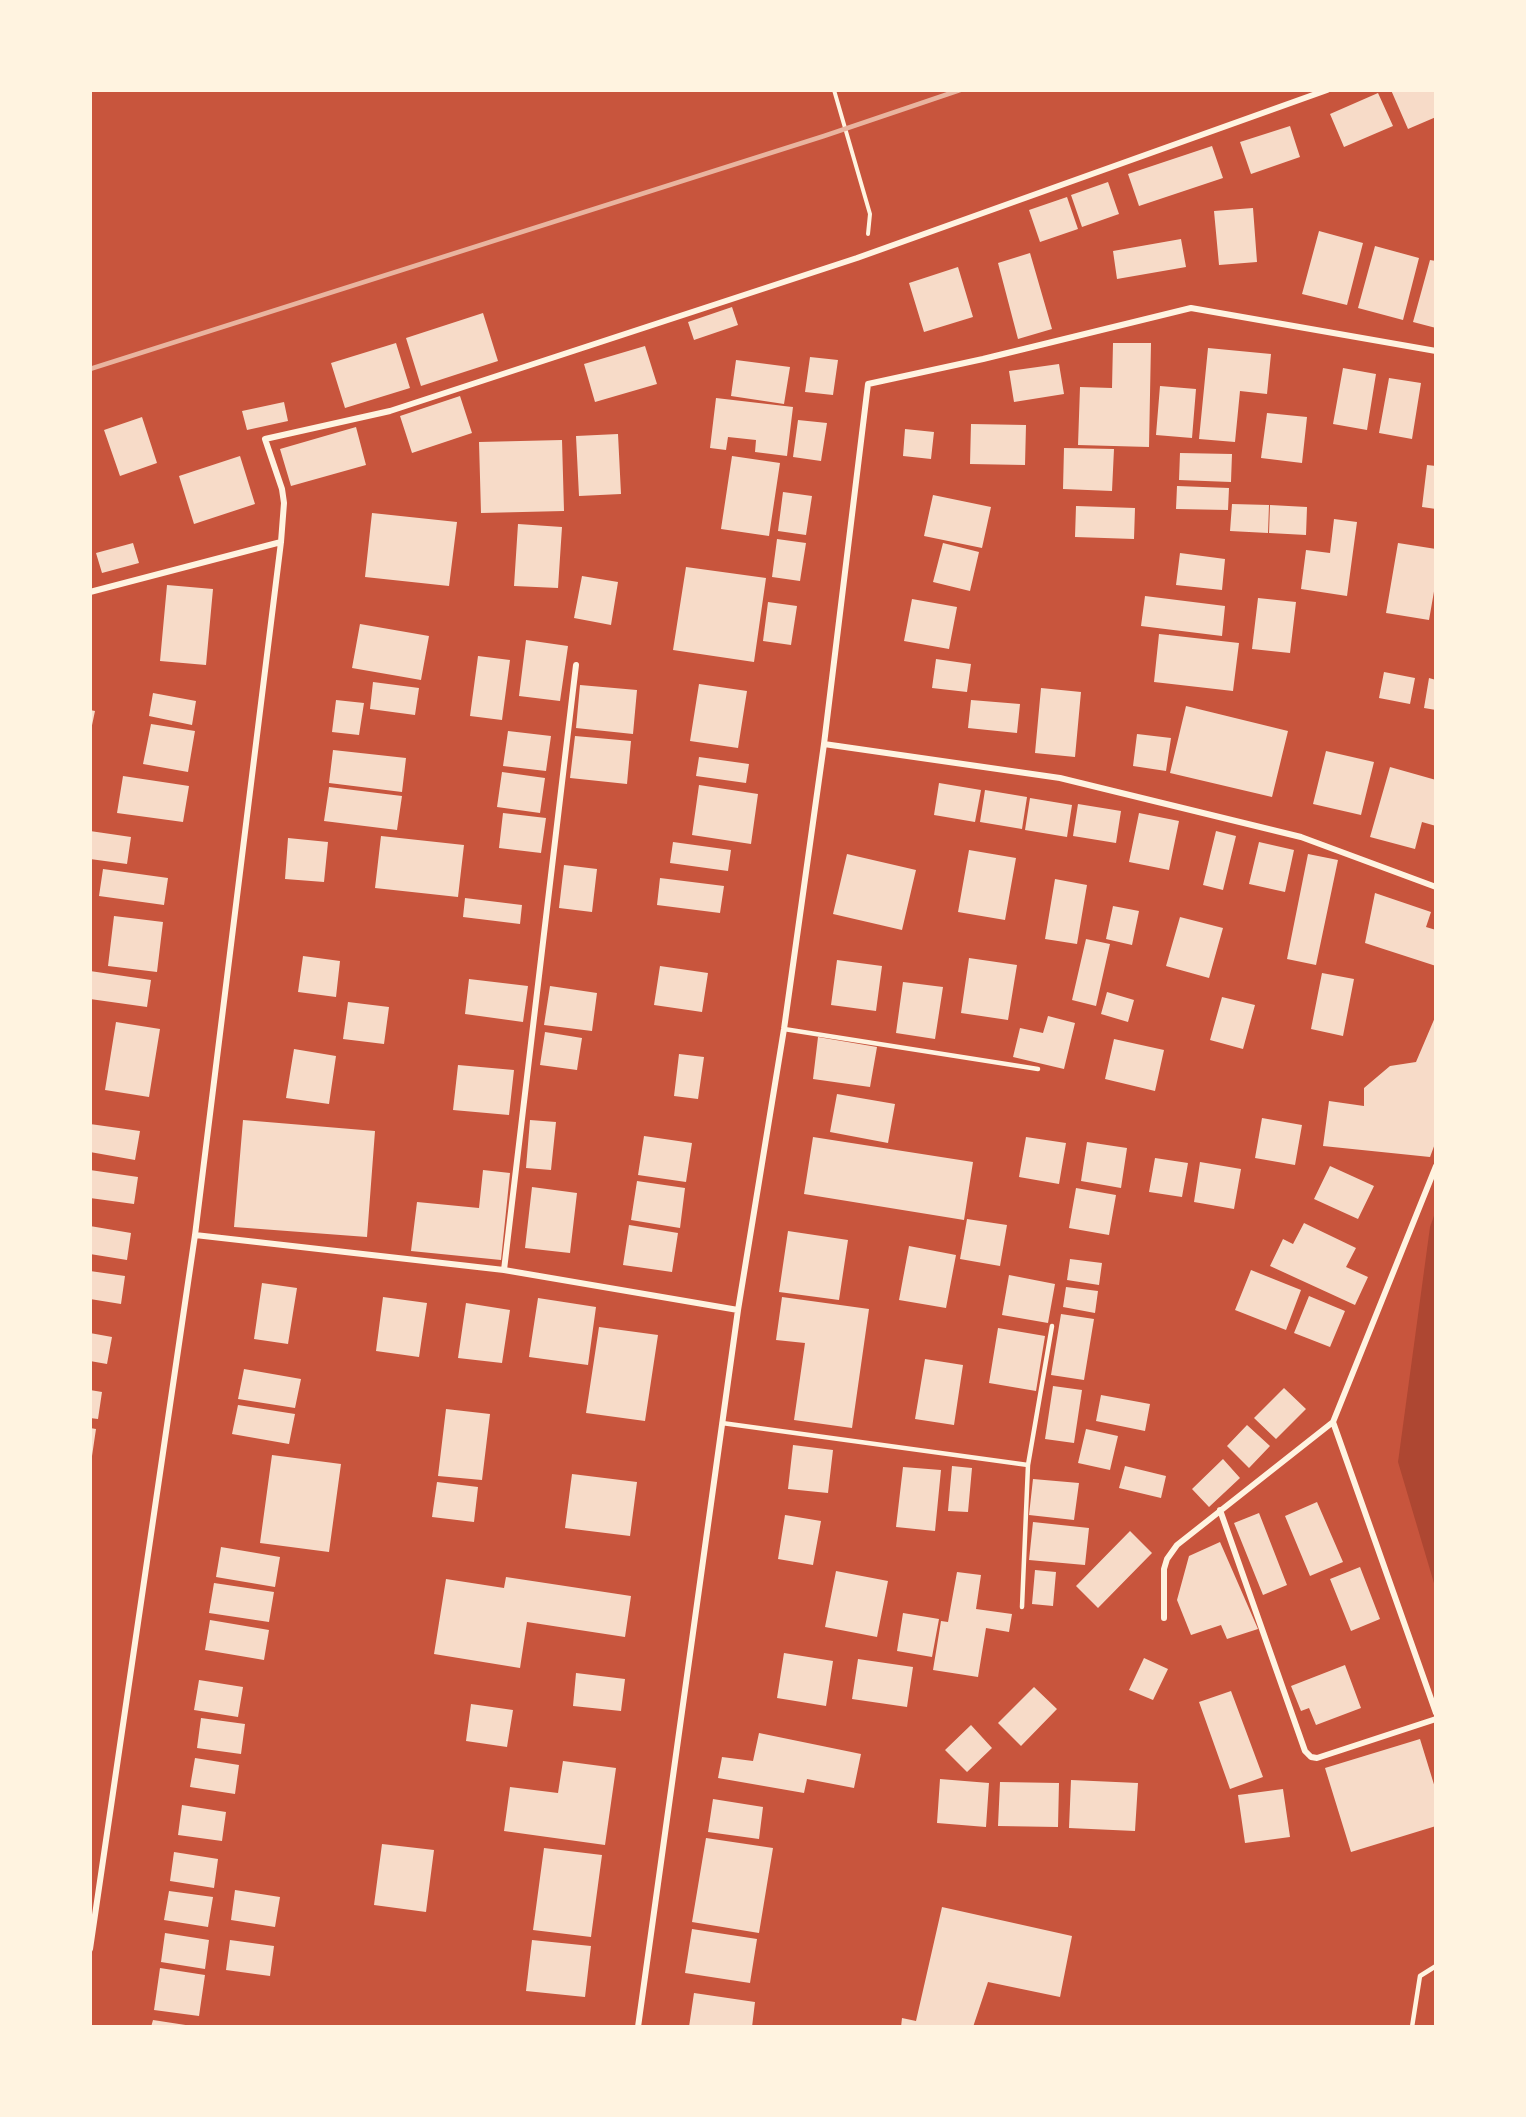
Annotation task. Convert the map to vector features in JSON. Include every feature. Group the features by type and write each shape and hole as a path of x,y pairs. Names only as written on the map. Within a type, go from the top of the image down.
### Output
{"street":[{"path":"90,1949 195,1235 281,543 284,503 282,489 265,439 390,411 823,269 1327,90"},
{"path":"638,2027 738,1310 784,1029 824,744 868,384 983,359 1191,308 1436,351"},
{"path":"90,592 281,543"},
{"path":"504,1270 576,665"},
{"path":"824,744 1060,778 1302,837 1436,887"},
{"path":"1164,1618 1164,1569 1167,1559 1177,1545 1333,1422 1436,1166"},
{"path":"195,1235 504,1270 738,1310"},
{"path":"1333,1422 1436,1713"},
{"path":"1220,1510 1305,1751 1311,1757 1317,1758 1436,1719"}],"lane":[{"path":"784,1029 1038,1069"},
{"path":"1022,1607 1028,1465 1052,1326"},
{"path":"722,1423 1028,1465"},
{"path":"1412,2027 1420,1976 1436,1966"}],"path":[{"path":"834,90 870,214"}],"shaded area":[{"path":"1436,1210 1436,1590 1398,1462 1430,1227"}],"building":[{"path":"1391,90 1436,90 1436,117 1408,129"},
{"path":"1378,93 1393,126 1344,147 1330,114"},
{"path":"1290,126 1300,157 1251,174 1240,142"},
{"path":"1212,146 1223,178 1139,206 1128,174"},
{"path":"1108,182 1119,214 1082,227 1071,195"},
{"path":"1067,197 1078,229 1040,242 1029,210"},
{"path":"1253,208 1257,262 1219,265 1214,211"},
{"path":"1319,231 1363,243 1347,305 1302,294"},
{"path":"1181,239 1186,267 1117,279 1113,251"},
{"path":"1375,246 1419,258 1403,320 1358,308"},
{"path":"1030,253 1052,329 1018,339 998,263"},
{"path":"1430,260 1436,261 1436,328 1413,322"},
{"path":"958,267 973,317 924,332 909,283"},
{"path":"732,307 738,325 694,340 688,322"},
{"path":"483,313 498,361 421,386 406,338"},
{"path":"396,343 410,388 345,408 331,363"},
{"path":"1113,343 1151,343 1149,447 1078,445 1080,387 1112,388"},
{"path":"645,346 657,384 595,402 584,364"},
{"path":"1208,348 1271,354 1267,394 1240,391 1235,442 1199,439"},
{"path":"810,357 838,360 833,395 805,392"},
{"path":"736,360 790,367 784,404 731,396"},
{"path":"1059,364 1064,394 1014,402 1009,371"},
{"path":"1343,368 1376,374 1367,430 1333,424"},
{"path":"1389,378 1421,383 1412,439 1379,433"},
{"path":"1160,386 1196,389 1192,438 1156,435"},
{"path":"460,396 472,433 412,453 400,416"},
{"path":"716,398 793,407 787,456 755,452 756,440 728,437 726,450 710,448"},
{"path":"284,402 288,421 247,430 242,411"},
{"path":"1267,413 1307,417 1302,463 1261,458"},
{"path":"142,417 157,463 120,476 104,430"},
{"path":"798,420 827,423 821,461 793,457"},
{"path":"971,424 1026,425 1025,465 970,464"},
{"path":"356,427 366,465 291,486 280,449"},
{"path":"905,429 934,432 931,459 903,456"},
{"path":"618,434 621,494 579,496 576,436"},
{"path":"562,440 564,511 481,513 479,442"},
{"path":"1064,448 1114,449 1112,491 1063,489"},
{"path":"1180,453 1232,454 1231,482 1179,480"},
{"path":"240,456 255,504 194,524 179,476"},
{"path":"732,456 780,463 769,536 721,529"},
{"path":"1427,465 1436,466 1436,509 1422,507"},
{"path":"1177,486 1229,488 1228,510 1176,509"},
{"path":"783,492 812,496 806,535 778,531"},
{"path":"933,495 991,507 982,548 924,536"},
{"path":"1232,504 1269,505 1268,533 1230,531"},
{"path":"1270,505 1307,507 1306,535 1269,533"},
{"path":"1076,506 1135,508 1134,539 1075,537"},
{"path":"372,513 457,522 449,586 365,577"},
{"path":"1334,519 1357,522 1347,596 1301,589 1306,550 1330,553"},
{"path":"518,524 562,527 558,588 514,586"},
{"path":"777,539 806,543 800,581 772,577"},
{"path":"133,543 139,563 102,573 96,553"},
{"path":"943,543 979,552 970,591 933,582"},
{"path":"1398,543 1436,549 1436,580 1429,620 1386,613"},
{"path":"1180,553 1225,559 1222,590 1176,585"},
{"path":"686,567 766,578 754,662 673,650"},
{"path":"582,576 618,582 611,625 574,618"},
{"path":"167,585 213,589 206,665 160,661"},
{"path":"1145,596 1225,606 1222,636 1141,626"},
{"path":"1258,598 1296,602 1290,653 1252,649"},
{"path":"912,599 957,607 949,649 904,641"},
{"path":"768,602 797,606 791,645 763,641"},
{"path":"360,624 429,636 421,680 352,668"},
{"path":"1159,634 1239,643 1233,691 1154,682"},
{"path":"526,640 568,646 560,701 519,696"},
{"path":"478,656 510,660 502,720 470,716"},
{"path":"936,659 971,664 967,692 932,688"},
{"path":"1384,672 1415,678 1410,704 1379,698"},
{"path":"1429,678 1436,680 1436,710 1424,708"},
{"path":"373,682 419,688 415,715 370,709"},
{"path":"699,684 747,691 738,748 690,741"},
{"path":"580,685 637,690 633,734 576,728"},
{"path":"1041,688 1081,692 1075,757 1035,753"},
{"path":"153,693 196,701 192,725 149,716"},
{"path":"336,700 364,703 359,735 332,732"},
{"path":"971,700 1020,704 1017,733 968,728"},
{"path":"1186,706 1288,731 1272,797 1170,773"},
{"path":"90,710 95,711 91,730 90,730"},
{"path":"151,724 195,731 188,772 143,764"},
{"path":"508,731 551,736 546,771 503,766"},
{"path":"1137,734 1171,738 1166,771 1133,766"},
{"path":"575,736 631,741 627,784 570,778"},
{"path":"333,750 406,758 402,792 329,783"},
{"path":"1326,751 1374,762 1361,815 1313,804"},
{"path":"699,757 749,764 746,783 696,776"},
{"path":"1390,767 1436,780 1436,826 1422,822 1415,849 1370,837"},
{"path":"502,772 545,778 540,813 497,807"},
{"path":"123,776 189,786 183,822 117,813"},
{"path":"939,783 981,790 975,822 934,815"},
{"path":"699,785 758,794 751,844 692,835"},
{"path":"329,787 402,796 397,830 324,821"},
{"path":"985,790 1027,797 1022,829 980,822"},
{"path":"1030,798 1072,805 1067,837 1025,830"},
{"path":"1078,804 1121,811 1116,843 1073,836"},
{"path":"503,813 546,818 541,853 499,848"},
{"path":"1139,813 1179,821 1169,870 1129,862"},
{"path":"90,831 131,837 127,864 90,859"},
{"path":"1216,831 1236,836 1223,890 1203,885"},
{"path":"381,836 464,845 458,897 375,888"},
{"path":"288,838 328,842 324,882 285,879"},
{"path":"673,842 731,850 728,871 670,863"},
{"path":"1259,842 1294,850 1285,892 1249,884"},
{"path":"969,850 1016,858 1005,920 958,912"},
{"path":"847,854 916,870 902,930 833,914"},
{"path":"1308,854 1338,860 1316,965 1287,959"},
{"path":"564,865 597,869 592,912 559,908"},
{"path":"103,869 168,878 164,905 99,896"},
{"path":"660,878 724,886 720,913 657,905"},
{"path":"1055,879 1087,885 1077,944 1045,939"},
{"path":"1375,893 1431,912 1426,927 1436,930 1436,966 1365,943"},
{"path":"465,898 522,905 520,924 463,917"},
{"path":"1113,906 1139,911 1132,945 1106,939"},
{"path":"114,916 163,922 157,972 108,966"},
{"path":"1180,917 1223,928 1209,978 1166,966"},
{"path":"1086,939 1110,944 1096,1006 1072,1000"},
{"path":"303,956 340,961 336,997 298,992"},
{"path":"969,958 1017,965 1008,1020 961,1013"},
{"path":"837,960 882,966 876,1011 831,1005"},
{"path":"660,966 708,973 702,1012 654,1005"},
{"path":"90,971 151,980 147,1007 90,999"},
{"path":"1322,973 1354,979 1343,1036 1311,1029"},
{"path":"469,979 528,986 523,1022 465,1014"},
{"path":"903,982 943,987 935,1039 896,1033"},
{"path":"550,986 597,993 592,1031 544,1025"},
{"path":"1107,992 1134,1000 1128,1022 1101,1014"},
{"path":"1222,997 1255,1005 1243,1049 1210,1040"},
{"path":"348,1002 389,1007 384,1044 343,1039"},
{"path":"1436,1015 1436,1141 1430,1157 1323,1146 1329,1101 1364,1106 1364,1088 1390,1066 1416,1062"},
{"path":"1048,1016 1075,1023 1064,1069 1013,1057 1020,1028 1043,1033"},
{"path":"116,1022 160,1029 149,1097 105,1090"},
{"path":"545,1032 582,1038 577,1070 540,1065"},
{"path":"818,1037 877,1047 870,1087 813,1079"},
{"path":"1114,1039 1164,1050 1155,1091 1105,1079"},
{"path":"294,1049 336,1056 329,1104 286,1098"},
{"path":"679,1054 704,1057 698,1099 674,1096"},
{"path":"458,1065 514,1070 509,1115 453,1110"},
{"path":"837,1094 895,1104 888,1143 830,1132"},
{"path":"1262,1118 1302,1125 1295,1165 1255,1158"},
{"path":"243,1120 375,1131 367,1237 234,1227"},
{"path":"530,1120 556,1122 551,1170 526,1168"},
{"path":"90,1124 140,1131 135,1160 90,1152"},
{"path":"644,1136 692,1143 686,1182 638,1175"},
{"path":"813,1137 973,1162 964,1220 804,1194"},
{"path":"1026,1137 1066,1143 1059,1184 1019,1177"},
{"path":"1087,1142 1127,1148 1121,1188 1081,1181"},
{"path":"1155,1158 1188,1163 1182,1197 1149,1192"},
{"path":"1200,1162 1241,1169 1234,1209 1194,1202"},
{"path":"1330,1166 1374,1186 1358,1219 1314,1199"},
{"path":"90,1170 138,1177 134,1204 90,1198"},
{"path":"483,1170 510,1173 501,1260 411,1251 417,1202 479,1208"},
{"path":"637,1181 685,1188 680,1228 631,1220"},
{"path":"532,1187 577,1193 570,1253 525,1248"},
{"path":"1076,1188 1116,1195 1109,1235 1069,1228"},
{"path":"967,1219 1007,1225 1000,1266 960,1259"},
{"path":"1304,1223 1356,1248 1346,1267 1368,1277 1355,1305 1270,1266 1283,1239 1293,1244"},
{"path":"629,1225 678,1233 672,1272 623,1265"},
{"path":"90,1226 131,1233 127,1260 90,1254"},
{"path":"788,1231 848,1240 839,1300 779,1292"},
{"path":"909,1246 956,1255 946,1308 899,1300"},
{"path":"1070,1259 1102,1263 1099,1285 1067,1280"},
{"path":"1251,1270 1301,1290 1286,1330 1235,1310"},
{"path":"90,1271 125,1276 121,1304 90,1299"},
{"path":"1009,1275 1055,1284 1048,1323 1002,1315"},
{"path":"262,1283 297,1288 288,1344 254,1339"},
{"path":"1066,1287 1098,1291 1095,1313 1063,1307"},
{"path":"1309,1296 1345,1311 1330,1347 1294,1333"},
{"path":"383,1297 427,1303 419,1357 376,1351"},
{"path":"782,1297 869,1309 852,1428 794,1420 805,1343 776,1340"},
{"path":"538,1298 596,1307 588,1365 529,1357"},
{"path":"466,1303 510,1310 502,1363 458,1358"},
{"path":"1061,1314 1094,1319 1084,1380 1051,1375"},
{"path":"599,1327 658,1335 645,1421 586,1413"},
{"path":"998,1328 1045,1336 1036,1391 989,1383"},
{"path":"90,1333 112,1337 107,1364 90,1361"},
{"path":"925,1359 963,1365 954,1425 915,1419"},
{"path":"244,1369 301,1379 295,1408 238,1399"},
{"path":"1053,1386 1082,1390 1074,1443 1045,1439"},
{"path":"1284,1388 1306,1409 1276,1439 1254,1418"},
{"path":"90,1390 102,1392 98,1419 90,1418"},
{"path":"1101,1395 1150,1404 1145,1431 1096,1421"},
{"path":"238,1405 295,1414 289,1444 232,1434"},
{"path":"446,1409 490,1414 482,1480 438,1476"},
{"path":"1247,1425 1270,1446 1249,1468 1227,1446"},
{"path":"90,1428 96,1429 92,1456 90,1456"},
{"path":"1086,1429 1118,1436 1110,1470 1078,1463"},
{"path":"793,1445 833,1450 828,1493 788,1489"},
{"path":"272,1455 341,1464 329,1552 260,1543"},
{"path":"1223,1459 1240,1478 1209,1507 1192,1489"},
{"path":"952,1466 972,1468 968,1512 948,1511"},
{"path":"1125,1466 1166,1476 1161,1498 1119,1488"},
{"path":"903,1467 941,1470 935,1531 896,1527"},
{"path":"572,1474 637,1482 630,1536 565,1528"},
{"path":"1033,1479 1079,1483 1074,1520 1029,1515"},
{"path":"437,1482 478,1487 474,1522 432,1517"},
{"path":"1317,1502 1343,1562 1310,1576 1285,1516"},
{"path":"1259,1513 1287,1585 1263,1595 1234,1523"},
{"path":"785,1515 821,1521 813,1565 778,1559"},
{"path":"1033,1522 1089,1528 1085,1565 1029,1560"},
{"path":"1130,1531 1152,1553 1098,1608 1076,1586"},
{"path":"1220,1542 1258,1629 1227,1639 1221,1625 1191,1635 1177,1600 1189,1556"},
{"path":"221,1547 280,1557 275,1587 216,1577"},
{"path":"1360,1567 1380,1619 1351,1631 1330,1579"},
{"path":"1035,1570 1056,1572 1053,1606 1032,1604"},
{"path":"836,1571 888,1581 877,1637 825,1627"},
{"path":"957,1572 981,1575 976,1609 1012,1614 1009,1632 986,1628 978,1677 933,1670 941,1621 948,1622"},
{"path":"506,1577 631,1596 625,1637 527,1622 520,1668 434,1654 446,1579 504,1588"},
{"path":"214,1583 274,1592 269,1622 209,1613"},
{"path":"903,1613 939,1619 932,1657 897,1651"},
{"path":"210,1620 269,1630 264,1660 205,1650"},
{"path":"784,1653 833,1661 826,1706 777,1698"},
{"path":"1144,1658 1168,1669 1153,1700 1129,1690"},
{"path":"858,1659 913,1667 907,1707 852,1699"},
{"path":"1345,1665 1361,1708 1316,1725 1309,1708 1301,1711 1291,1686"},
{"path":"576,1673 625,1679 621,1711 573,1706"},
{"path":"199,1680 243,1687 238,1717 194,1710"},
{"path":"1034,1687 1057,1709 1021,1746 998,1723"},
{"path":"1231,1691 1263,1777 1230,1789 1199,1702"},
{"path":"471,1704 513,1710 507,1747 466,1741"},
{"path":"201,1718 245,1724 241,1754 197,1748"},
{"path":"971,1725 992,1748 967,1772 945,1750"},
{"path":"759,1733 861,1754 854,1788 807,1779 804,1793 718,1778 722,1757 753,1761"},
{"path":"1420,1739 1436,1791 1436,1826 1351,1852 1325,1768"},
{"path":"195,1758 239,1765 235,1794 190,1787"},
{"path":"563,1761 616,1768 605,1845 504,1831 510,1787 558,1793"},
{"path":"940,1779 989,1783 986,1827 937,1823"},
{"path":"1071,1780 1138,1783 1135,1831 1069,1828"},
{"path":"1000,1782 1059,1783 1058,1827 998,1826"},
{"path":"1283,1789 1290,1837 1245,1843 1238,1795"},
{"path":"713,1799 763,1807 759,1839 708,1832"},
{"path":"182,1805 226,1812 222,1841 178,1835"},
{"path":"706,1838 773,1848 759,1933 692,1922"},
{"path":"382,1844 434,1850 426,1912 374,1905"},
{"path":"544,1848 602,1855 591,1937 533,1930"},
{"path":"174,1852 218,1859 214,1888 170,1881"},
{"path":"235,1890 280,1897 275,1927 231,1920"},
{"path":"169,1891 213,1897 208,1927 164,1920"},
{"path":"942,1907 1072,1936 1060,1997 988,1982 973,2027 901,2027 902,2018 916,2021"},
{"path":"692,1929 757,1939 750,1983 685,1973"},
{"path":"165,1933 209,1940 205,1969 161,1962"},
{"path":"230,1940 274,1946 270,1976 226,1970"},
{"path":"532,1940 591,1946 585,1997 526,1991"},
{"path":"160,1968 205,1975 199,2016 154,2010"},
{"path":"694,1993 755,2002 752,2027 689,2027"},
{"path":"153,2020 192,2026 192,2027 151,2027"}],"railway":[{"path":"90,369 824,136 960,90"}]}
